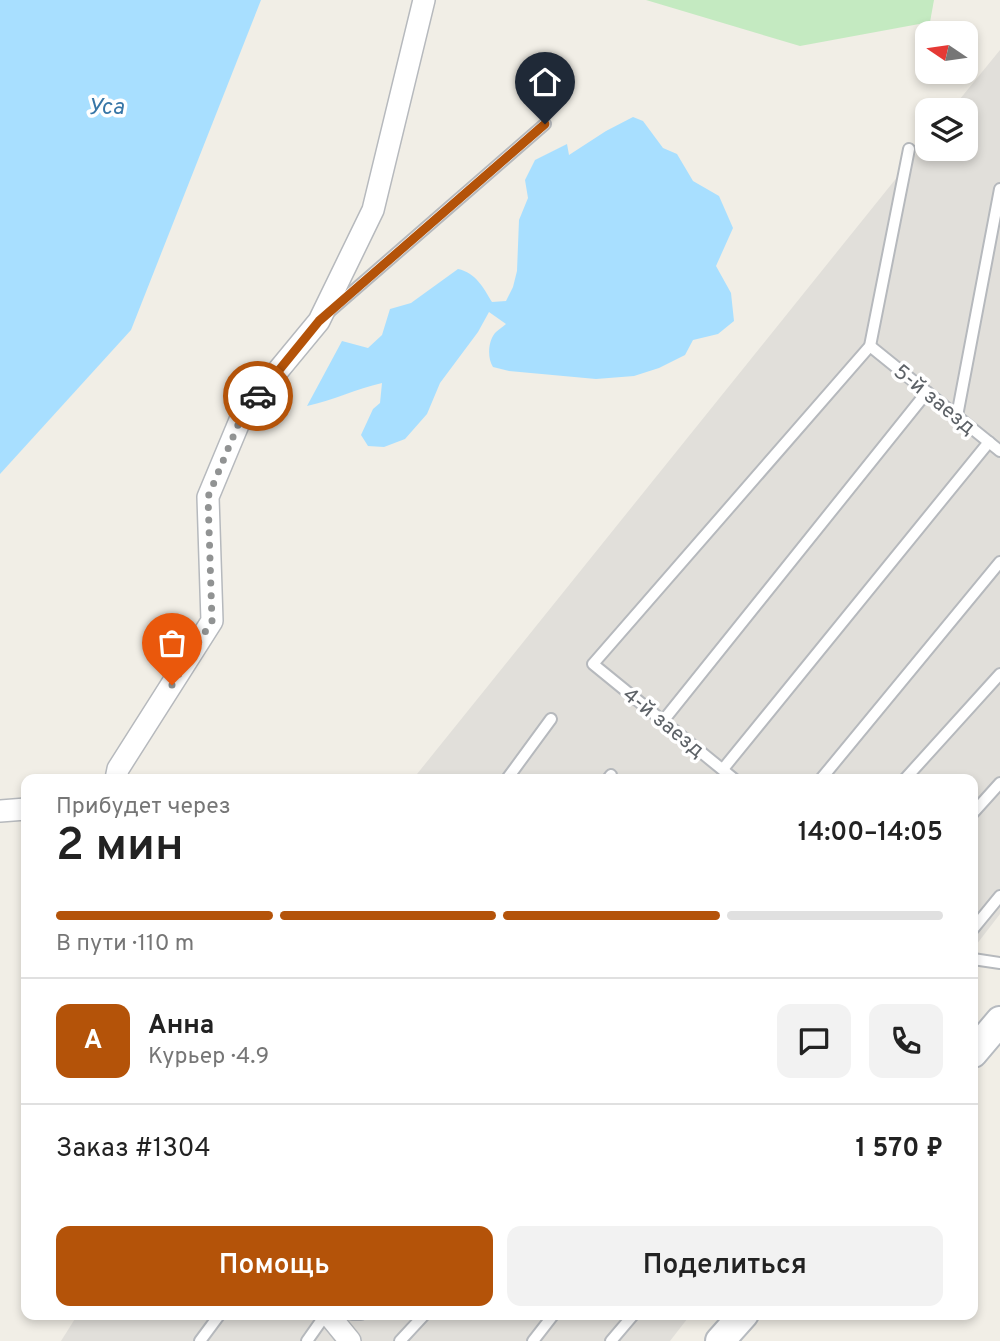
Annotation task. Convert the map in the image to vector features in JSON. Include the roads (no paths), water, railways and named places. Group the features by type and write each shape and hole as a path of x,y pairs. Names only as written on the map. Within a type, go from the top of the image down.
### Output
{"main road":[{"path":"978,1047 1000,1021"},
{"path":"720,1341 739,1320"}],"street":[{"path":"117,774 212,621 208,497 243,413 319,321 373,210 424,0"},
{"path":"0,811 21,809"},
{"path":"332,1320 350,1341"}],"lane":[{"path":"319,321 545,124"},
{"path":"870,346 909,149"},
{"path":"957,416 1000,190"},
{"name":"5-й заезд","path":"870,346 1000,451"},
{"name":"4-й заезд","path":"728,774 593,664 870,346"},
{"path":"663,721 928,392"},
{"path":"723,769 989,442"},
{"path":"825,774 1000,562"},
{"path":"910,774 1000,674"},
{"path":"510,774 551,719"},
{"path":"978,807 1000,783"},
{"path":"978,923 1000,897"},
{"path":"978,960 1000,963"},
{"path":"200,1341 216,1320"},
{"path":"307,1341 323,1320"},
{"path":"400,1341 419,1320"},
{"path":"533,1341 549,1320"},
{"path":"611,1341 629,1320"}],"water":[{"name":"Уса","path":"0,0 261,0 131,330 0,474"},
{"path":"633,117 643,121 663,148 677,154 693,181 719,196 733,228 716,266 731,293 734,321 718,334 693,340 685,355 659,368 634,376 596,379 509,371 493,367 489,354 491,340 506,324 489,312 478,332 440,383 427,414 405,439 384,447 368,446 361,435 373,409 380,403 382,383 307,406 342,341 368,348 382,335 390,309 411,303 458,269 474,277 492,302 506,301 517,271 519,220 528,198 525,180 535,160 567,144 569,155"}]}
